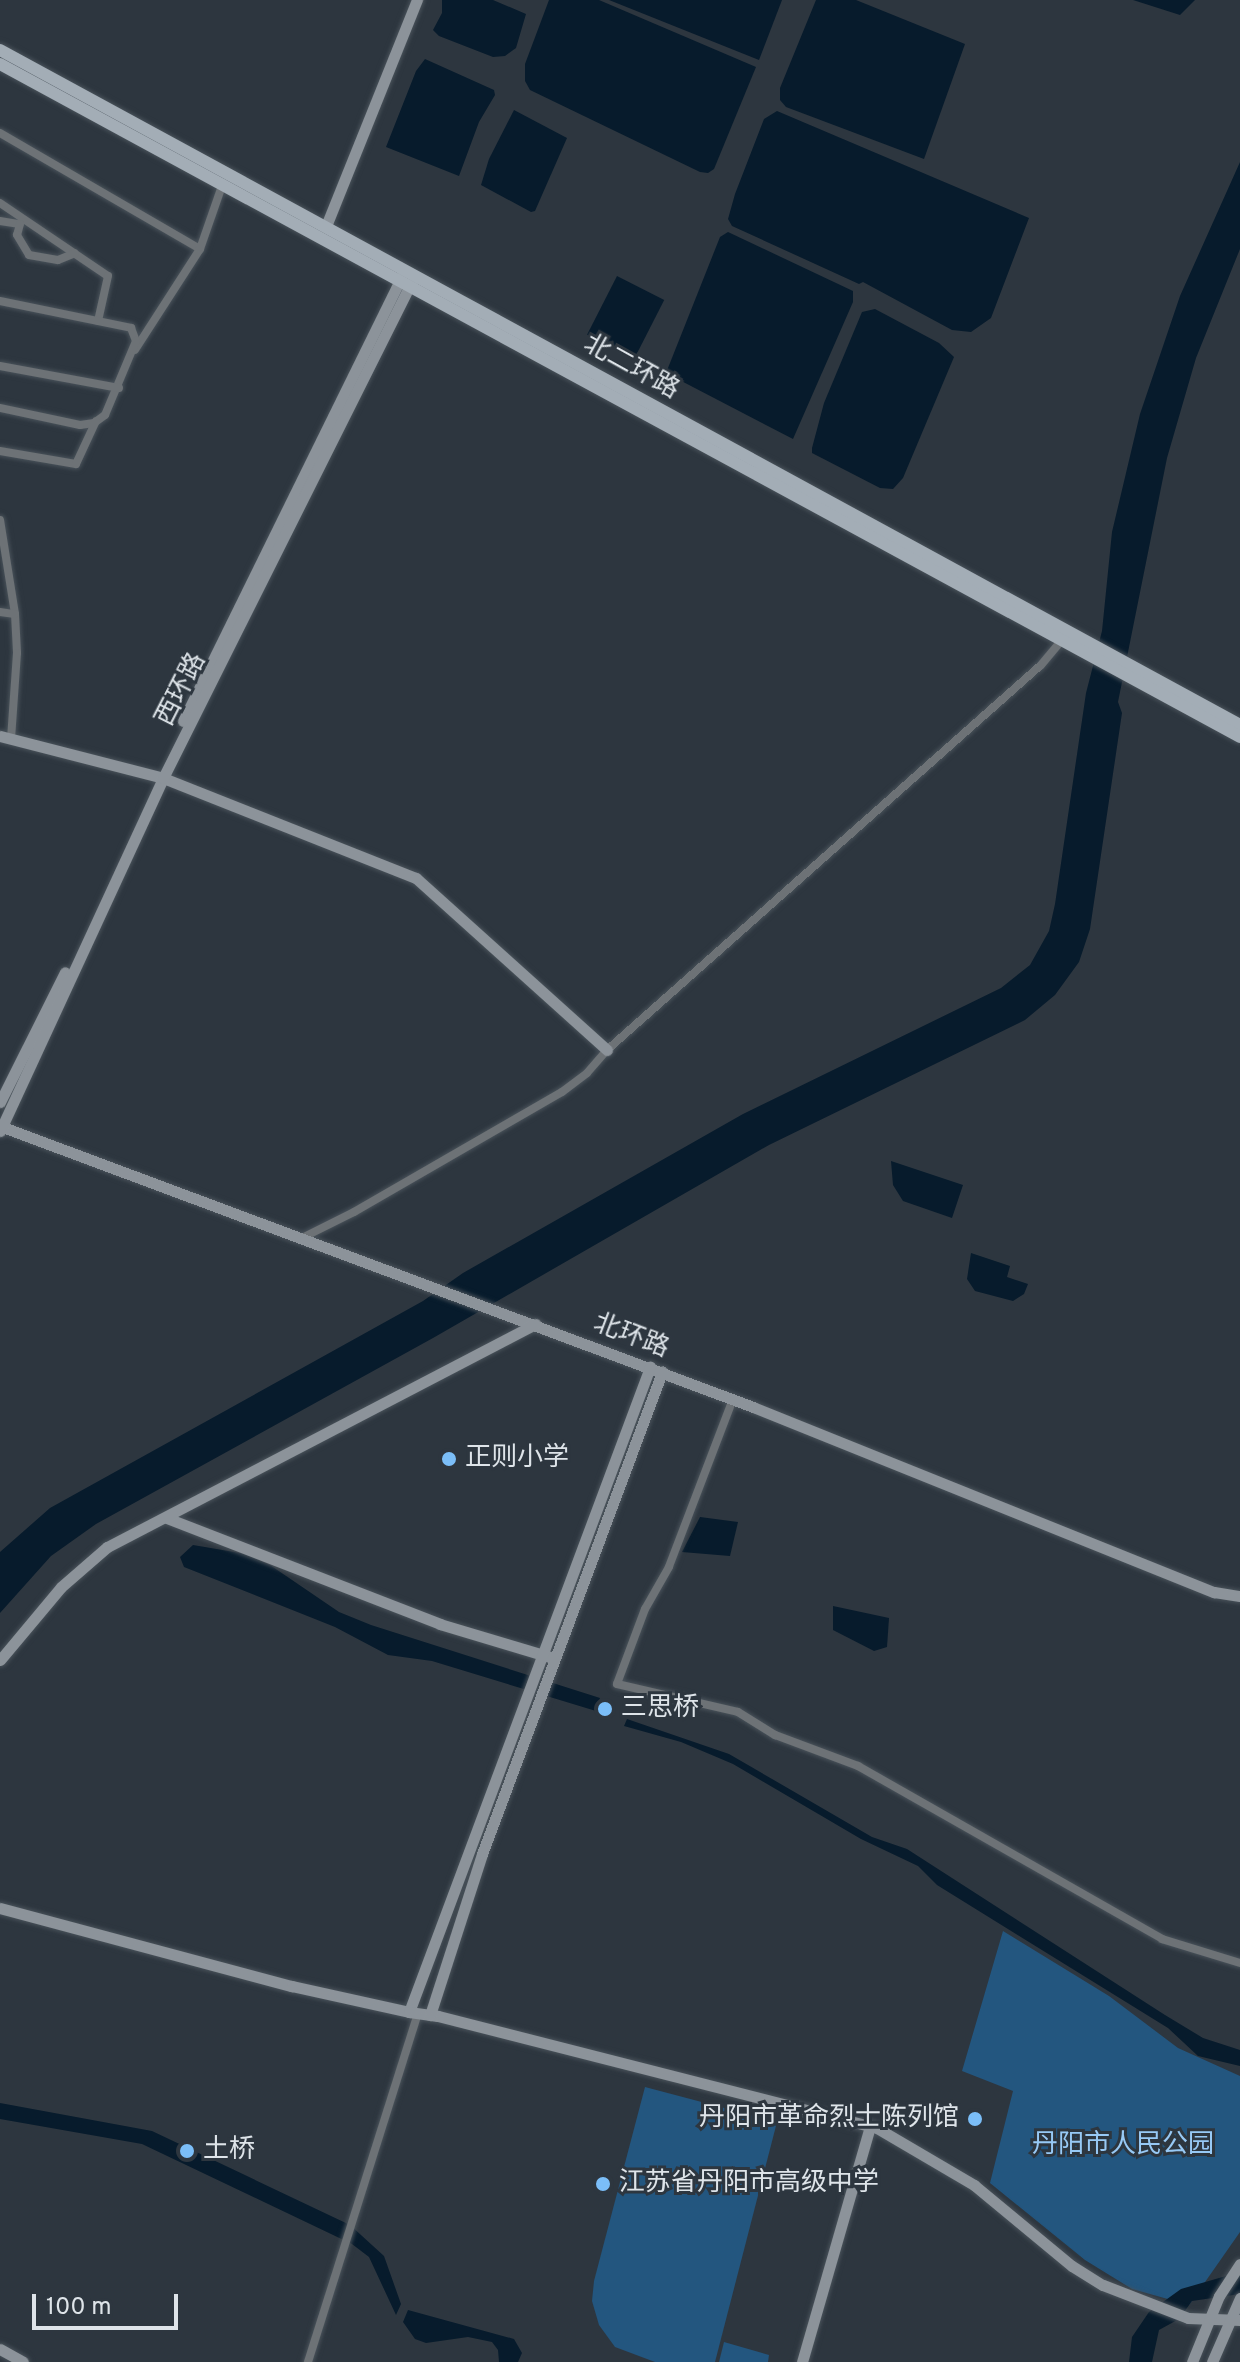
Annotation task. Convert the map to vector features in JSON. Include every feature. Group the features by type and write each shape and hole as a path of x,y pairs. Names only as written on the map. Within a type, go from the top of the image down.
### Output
{"main road":[{"name":"北二环路","path":"0,50 326,226 408,276 1062,640 1079,644"},
{"name":"北二环路","path":"0,64 223,183 408,276 1079,644 1240,725"},
{"name":"北二环路","path":"1136,674 1240,737"}],"street":[{"path":"326,226 417,0"},
{"path":"0,133 200,249"},
{"path":"0,408 80,425 105,415 135,350 200,249 223,183"},
{"path":"0,203 108,276 98,321"},
{"path":"0,221 20,224 17,235 29,255 58,260 75,253"},
{"name":"西环路","path":"0,1102 408,276"},
{"path":"0,301 131,328 135,332 135,350"},
{"path":"0,366 119,388"},
{"path":"0,451 76,464 96,421"},
{"path":"0,520 15,614 18,660 6,737 160,777 416,878 607,1050"},
{"path":"0,612 15,614"},
{"path":"302,1238 354,1212 562,1092 587,1073 607,1050 1041,665 1062,640"},
{"name":"西环路","path":"1,1128 160,777"},
{"name":"北环路","path":"1,1128 513,1315 733,1399 1214,1592 1240,1596"},
{"path":"0,1660 79,1570 107,1547 535,1324"},
{"path":"308,2362 419,2013 524,1707 656,1370"},
{"path":"419,2013 538,1711 656,1370"},
{"path":"733,1399 669,1567 645,1609 617,1684 738,1712 775,1735 858,1766 1162,1939 1240,1963"},
{"path":"167,1518 440,1624 557,1659"},
{"path":"0,1908 292,1986 419,2013 870,2126 974,2185 1072,2266 1150,2305 1188,2318 1235,2320"},
{"path":"802,2362 870,2126"},
{"path":"1192,2362 1218,2299 1238,2267"},
{"path":"1212,2362 1235,2320 1240,2298"},
{"path":"0,2349 23,2362"}],"green space":[{"name":"丹阳市人民公园","path":"1003,1931 1109,1996 1178,2048 1240,2076 1240,2232 1189,2305 1132,2289 1085,2260 990,2183 1013,2091 962,2071"},
{"path":"645,2087 777,2122 715,2362 655,2362 615,2347 599,2325 592,2301 594,2281"},
{"path":"724,2342 769,2355 768,2362 719,2362"}],"shaded area":[{"path":"442,0 493,0 526,14 516,48 505,56 493,57 439,36 433,30 442,13"},
{"path":"549,0 599,0 756,67 714,169 708,173 700,172 530,90 525,81 525,64"},
{"path":"609,0 782,0 759,60"},
{"path":"816,0 856,0 965,44 924,159 786,107 780,100 780,88"},
{"path":"1133,0 1195,0 1180,15"},
{"path":"425,59 494,90 495,95 479,122 459,176 386,147 416,71"},
{"path":"514,110 567,138 535,211 531,212 481,185 489,159"},
{"path":"777,111 1029,218 991,318 971,332 952,330 863,282 859,284 732,226 728,219 735,194 764,119"},
{"path":"1240,162 1240,249 1196,358 1167,458 1118,702 1122,713 1090,929 1079,962 1055,995 1025,1020 769,1145 433,1338 96,1524 51,1556 0,1613 0,1552 50,1508 423,1301 463,1273 743,1114 1001,988 1030,965 1049,931 1055,904 1086,693 1102,631 1112,532 1140,414 1180,296"},
{"path":"728,232 853,291 853,302 793,439 666,373 720,237"},
{"path":"617,276 664,300 634,359 587,335"},
{"path":"875,309 939,343 954,357 903,478 893,489 880,488 812,453 824,403 862,312"},
{"path":"891,1161 963,1185 952,1218 903,1201 893,1185"},
{"path":"971,1253 1010,1266 1007,1277 1028,1284 1024,1294 1013,1301 975,1291 967,1279"},
{"path":"700,1517 738,1522 730,1556 682,1552"},
{"path":"193,1545 246,1554 270,1565 339,1612 371,1625 600,1698 596,1711 432,1661 388,1655 335,1627 184,1567 180,1557"},
{"path":"833,1606 889,1618 887,1647 874,1651 833,1630"},
{"path":"627,1719 729,1754 872,1837 907,1849 1203,2038 1240,2050 1240,2066 1198,2056 1168,2028 937,1885 918,1866 861,1839 733,1764 681,1742 624,1726"},
{"path":"0,2103 152,2131 350,2225 384,2256 401,2304 396,2315 369,2257 352,2244 142,2144 0,2119"},
{"path":"1240,2272 1240,2294 1192,2301 1179,2319 1159,2330 1152,2362 1129,2362 1132,2337 1149,2312 1181,2289"},
{"path":"408,2310 514,2339 522,2353 518,2362 499,2362 498,2350 492,2342 468,2337 426,2343 415,2339 403,2322"}],"place":[{"name":"正则小学","path":"449,1459"},
{"name":"三思桥","path":"605,1709"},
{"name":"丹阳市革命烈士陈列馆","path":"975,2119"},
{"name":"土桥","path":"187,2151"},
{"name":"江苏省丹阳市高级中学","path":"603,2184"}]}
